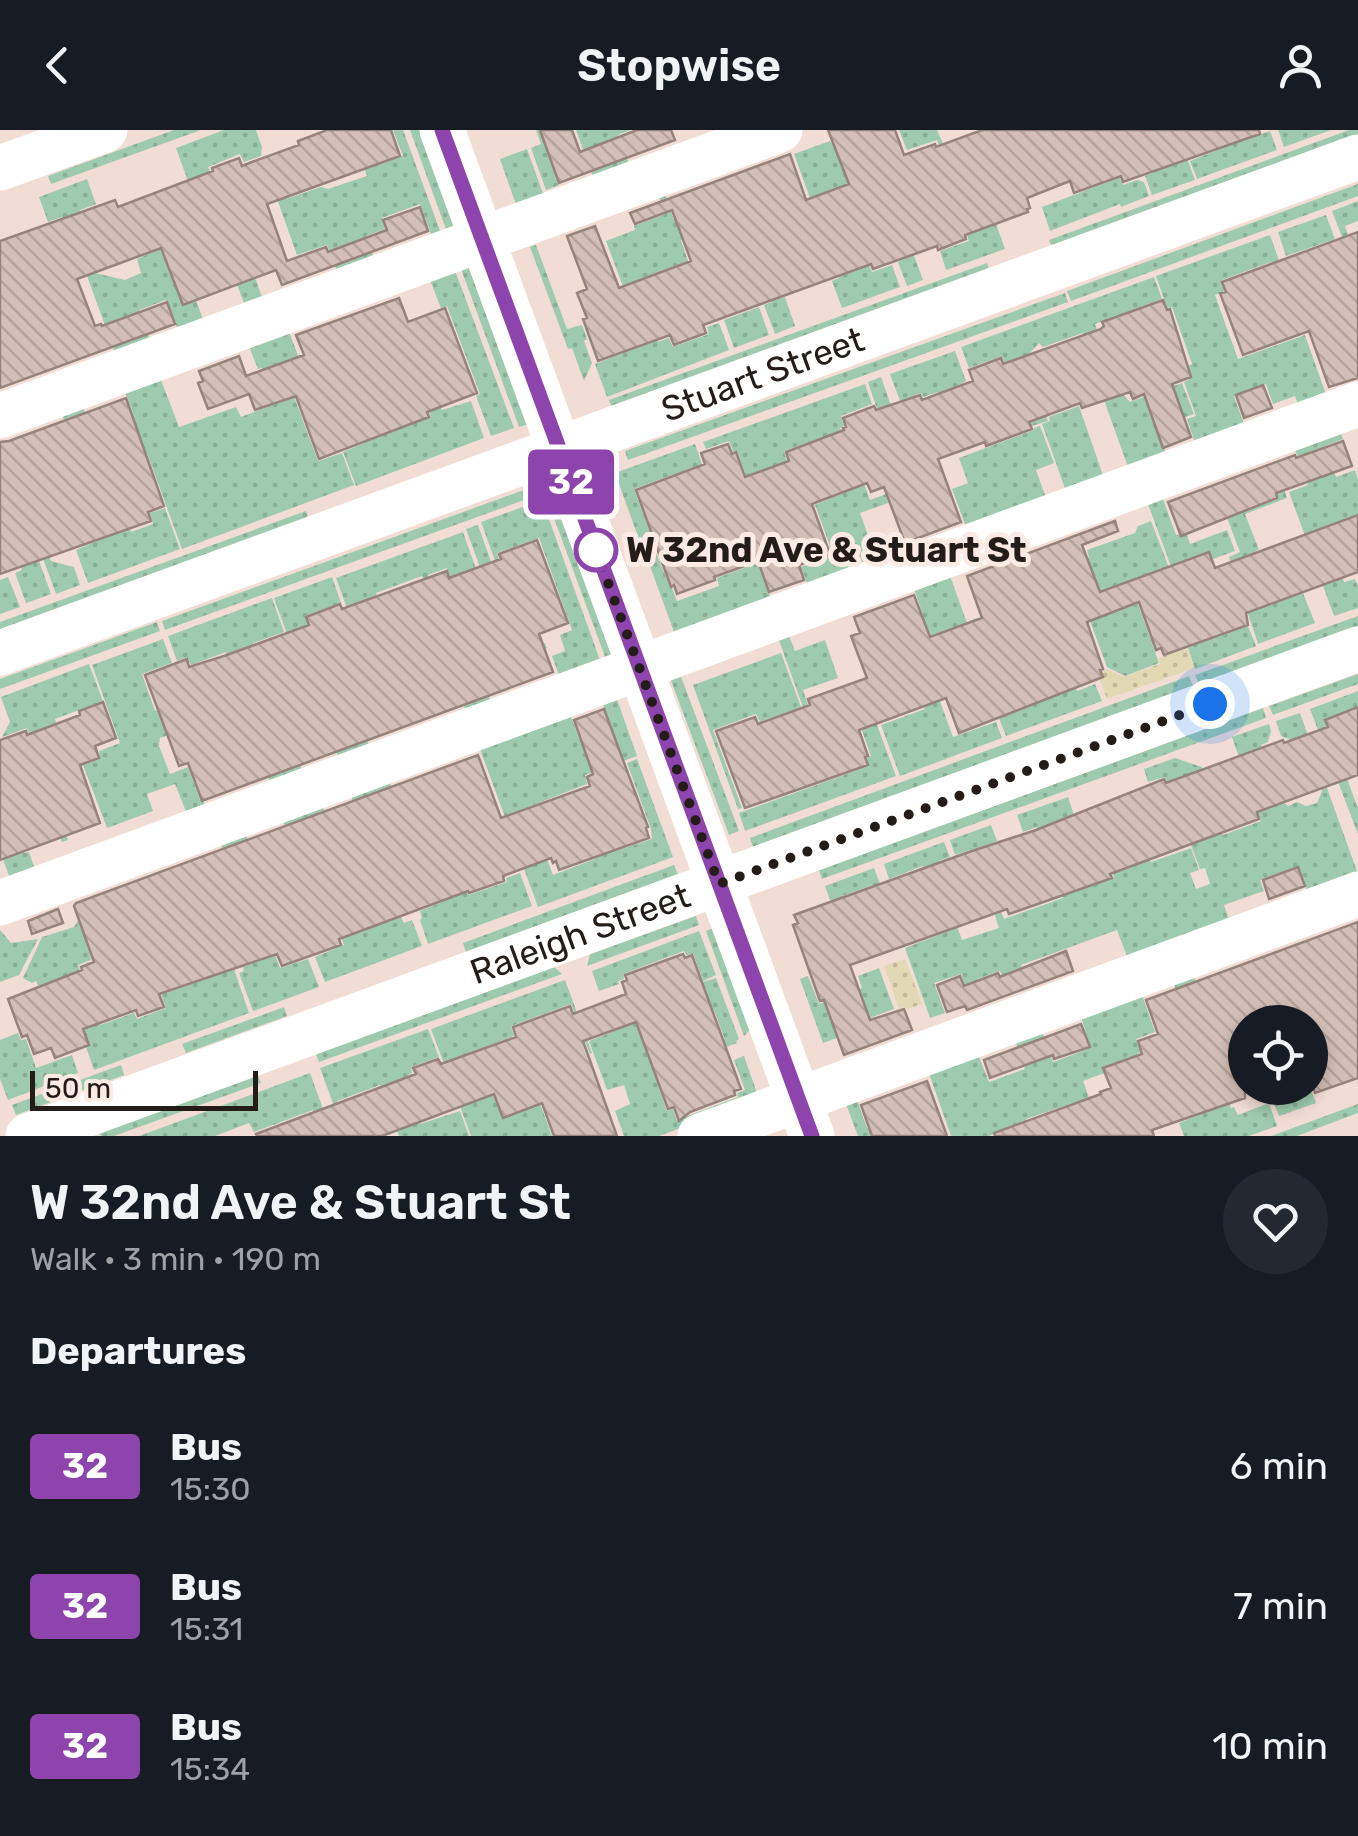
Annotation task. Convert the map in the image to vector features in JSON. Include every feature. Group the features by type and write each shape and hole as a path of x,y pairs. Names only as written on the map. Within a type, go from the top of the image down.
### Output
{"street":[{"path":"0,168 105,130"},
{"path":"442,130 805,1118"},
{"path":"0,416 780,130"},
{"name":"Stuart Street","path":"0,653 1358,156"},
{"path":"0,903 1358,404"},
{"name":"Raleigh Street","path":"28,1136 83,1127 719,884 1358,649"},
{"path":"700,1136 805,1118 1358,894"}],"green space":[{"path":"174,130 201,130 51,184 48,176"},
{"path":"224,130 256,130 262,147 261,156 244,162 240,154 208,167 263,300 245,306 224,249 205,228 176,148"},
{"path":"393,130 403,130 443,239 434,242 420,204 382,218 385,229 366,236 374,258 340,279 327,245 297,255 276,196 283,193 286,199 321,187 328,189 367,176 365,170 403,156"},
{"path":"410,130 423,130 457,225 448,235"},
{"path":"536,130 561,130 554,146 546,149 559,185 546,190 531,148 541,144"},
{"path":"576,130 631,130 618,135 629,164 593,177"},
{"path":"899,130 937,130 995,221 1005,249 946,270 940,251 969,241 965,229 968,227 937,140 907,150"},
{"path":"1247,130 1250,138 1270,131 1277,150 1197,179 1190,161 1223,148 1219,137"},
{"path":"1278,130 1331,130 1284,147"},
{"path":"1349,130 1358,130 1358,138 1053,250 1049,240"},
{"path":"860,134 872,142 923,280 907,286 898,262 905,258 878,183 868,176 836,188 849,223 854,222 872,272 892,265 900,287 842,308 832,281 839,278 794,154"},
{"path":"527,149 545,199 526,206 515,202 500,159"},
{"path":"1184,150 1195,180 1152,195 1145,176 1153,173 1149,163"},
{"path":"1102,165 1119,176 1123,185 1144,182 1149,196 1050,231 1042,207 1108,182"},
{"path":"87,179 96,204 80,210 84,221 66,227 62,217 48,222 39,197"},
{"path":"1358,184 1358,196 1071,301 1067,291"},
{"path":"663,189 674,220 697,212 704,230 681,240 688,261 635,281 656,338 644,343 606,241 665,214 657,191"},
{"path":"1358,201 1358,221 1345,226 1348,235 1342,237 1332,211"},
{"path":"1326,215 1335,239 1286,256 1278,232"},
{"path":"748,225 775,300 785,297 795,326 775,334 764,305 772,302 744,227"},
{"path":"151,227 164,259 199,247 195,298 205,324 177,327 166,300 139,310 150,340 115,353 74,240 82,237 95,273 125,280 141,273 137,259 146,255 138,232"},
{"path":"1270,235 1282,269 1275,272 1271,262 1222,280 1225,291 1215,295 1238,359 1305,335 1329,403 1301,413 1295,396 1273,404 1266,384 1234,396 1248,435 1194,440 1187,419 1196,416 1184,382 1189,380 1185,367 1192,364 1172,307 1167,308 1156,276"},
{"path":"536,245 567,329 582,325 587,339 584,341 592,363 584,381 530,247"},
{"path":"467,254 529,424 519,427 457,258"},
{"path":"451,260 514,428 491,436 476,396 480,394 447,306 441,308 426,270"},
{"path":"987,263 990,272 613,410 609,400"},
{"path":"1154,277 1162,299 1095,324 1119,390 1130,402 1182,383 1194,414 1157,427 1166,453 1132,478 1083,333 1043,347 1039,343 1021,363 1048,421 1032,426 1011,366 1006,367 1002,356 969,368 961,347"},
{"path":"1065,293 1068,302 628,460 625,451"},
{"path":"759,307 769,335 734,348 724,320"},
{"path":"719,323 729,350 607,397 595,364 657,340 669,338 673,347 709,334 707,327"},
{"path":"286,324 309,384 292,391 318,461 342,453 354,485 182,549 147,453 84,475 59,406 80,398 92,432 134,416 121,380 156,367 179,427 236,407 241,417 275,404 246,339"},
{"path":"330,347 361,372 384,435 431,417 407,356 424,361 442,410 471,401 484,438 356,486 343,452 365,443"},
{"path":"955,351 966,381 961,384 968,401 942,401 938,392 900,401 890,374"},
{"path":"881,377 912,465 879,415 868,382"},
{"path":"865,384 872,404 841,416 844,426 840,428 870,500 902,488 891,502 860,513 880,569 811,594 801,567 833,554 815,505 844,493 823,437 784,451 787,461 777,465 780,475 750,486 737,451 733,452 729,441 706,449 703,442"},
{"path":"1079,406 1106,484 1068,497 1042,424 1050,421 1049,417"},
{"path":"1338,424 1343,439 1325,446 1336,477 1355,470 1358,514 1324,527 1344,582 1355,579 1358,586 1358,608 1334,616 1289,492 1308,485 1292,441"},
{"path":"1040,426 1054,463 1036,470 1049,506 969,535 952,489 968,483 959,458"},
{"path":"695,444 702,464 634,489 650,532 715,509 716,514 640,542 615,473"},
{"path":"108,470 131,532 153,524 150,513 165,508 180,549 88,583 76,550 97,541 73,477"},
{"path":"1281,480 1287,498 1245,514 1259,550 1255,551 1261,569 1283,590 1286,599 1303,593 1315,623 1258,644 1229,557 1240,552 1221,502"},
{"path":"535,486 538,495 165,630 162,621"},
{"path":"557,495 616,656 608,665 547,499"},
{"path":"1145,496 1163,499 1176,535 1186,532 1190,544 1227,530 1235,551 1199,564 1214,630 1218,637 1248,626 1256,646 1195,669 1176,580"},
{"path":"28,499 51,561 74,567 80,585 56,594 22,502"},
{"path":"542,500 604,671 563,686 552,656 565,651 560,635 572,630 539,538 497,553 503,571 499,572 481,522"},
{"path":"306,511 309,521 0,633 0,622"},
{"path":"1151,521 1173,578 1168,580 1162,568 1106,589 1115,612 1138,604 1159,663 1125,676 1107,667 1080,594 975,636 969,621 1033,598 1026,579 1089,557 1087,550 1135,533 1138,526"},
{"path":"478,525 519,652 545,643 547,648 480,672 490,700 465,709 438,636 509,647 466,529"},
{"path":"463,532 490,609 487,610 471,569 450,577 447,568 428,575 440,611 435,613 422,576 376,593 389,630 348,611 336,578"},
{"path":"35,550 51,594 26,603 15,573 22,570 18,556"},
{"path":"656,552 677,601 719,586 717,578 756,560 770,596 678,643 646,555"},
{"path":"948,570 968,626 912,642 933,682 953,737 996,722 1002,738 900,776 881,725 925,709 895,626 923,615 912,583"},
{"path":"8,577 20,607 0,614 0,580"},
{"path":"332,577 341,603 305,616 330,683 360,719 370,748 339,759 324,719 312,704 274,598"},
{"path":"272,598 284,632 253,643 302,770 270,782 226,652 191,665 187,657 177,661 168,636"},
{"path":"1358,616 1358,626 1199,684 1195,675"},
{"path":"157,622 160,631 0,689 0,679"},
{"path":"786,628 795,651 825,640 838,678 803,690 809,708 804,710 776,632"},
{"path":"163,639 172,663 142,674 168,735 160,738 159,746 170,774 188,767 207,813 189,819 175,784 147,794 153,811 107,828 83,765 100,759 99,751 120,743 92,665"},
{"path":"781,653 804,715 794,718 790,711 760,722 756,714 713,730 742,808 738,809 693,685"},
{"path":"89,664 103,701 55,719 61,737 55,806 68,840 62,842 49,810 14,823 37,875 12,884 0,851 41,766 27,728 2,737 10,722 1,697"},
{"path":"677,666 739,831 729,835 667,670"},
{"path":"1358,674 1358,684 1273,715 1269,706"},
{"path":"1189,676 1193,686 753,847 750,838"},
{"path":"1074,683 1077,691 1095,684 1102,701 1006,736 997,713 1054,697 1053,691"},
{"path":"613,688 637,756 585,775 587,784 528,807 553,875 595,859 571,793 589,786 609,842 616,851 652,839 627,763 637,759 673,857 538,907 477,741 568,708 579,739 611,728 599,693"},
{"path":"1358,691 1358,707 1325,720 1358,808 1358,834 1310,709"},
{"path":"1263,708 1266,718 822,879 819,870"},
{"path":"1300,713 1358,874 1309,895 1300,870 1260,880 1264,891 1224,905 1232,929 1130,964 1117,930 1021,965 1024,975 1004,982 1000,971 977,979 984,1000 972,1004 961,974 934,983 945,1013 930,1018 905,948 951,930 930,872 926,873 923,866 889,879 884,864 944,842 950,857 939,861 942,871 938,873 962,940 999,928 995,915 1001,912 1004,919 1063,898 1037,827 1023,832 1017,815 1068,797 1074,815 1064,818 1088,887 1114,878 1113,873 1148,856 1151,862 1191,848 1199,870 1190,873 1196,889 1210,884 1205,868 1200,869 1165,777 1148,782 1144,769 1175,758 1202,767 1206,777 1202,779 1223,835 1261,821 1232,737 1269,724 1268,742 1261,745 1283,802 1288,806 1297,802 1306,806 1317,803 1322,791 1303,741 1291,745 1289,739 1281,736 1276,721"},
{"path":"874,717 896,776 745,831 739,813 869,766 867,758 871,756 859,722"},
{"path":"388,777 399,807 442,826 468,895 507,882 506,878 520,873 532,906 428,944 420,911 440,903 416,839 372,855 349,791"},
{"path":"322,805 360,931 401,917 404,923 412,920 422,946 325,982 315,957 344,945 317,871 299,866 283,820"},
{"path":"991,825 997,841 980,848 1002,910 970,850 955,855 950,840"},
{"path":"238,827 250,841 249,885 280,968 308,959 319,987 253,1011 239,973 244,971 243,967 264,959 217,834"},
{"path":"674,865 678,874 466,952 463,943"},
{"path":"874,868 881,886 873,885 831,903 825,886"},
{"path":"81,916 119,941 89,952 91,960 78,965 100,1025 134,1013 137,1019 166,1008 144,947 149,942 167,993 234,969 249,1013 94,1070 83,1027 65,1026 49,982 38,986 36,981 23,978 42,937 74,927"},
{"path":"696,916 699,925 587,966 590,954"},
{"path":"713,928 753,1026 744,1036 706,931"},
{"path":"0,930 11,943 38,939 19,975 0,982"},
{"path":"699,931 716,975 703,981 693,953 687,955 684,951 623,974 619,984 599,991 592,971"},
{"path":"554,967 562,974 319,1062 316,1054"},
{"path":"879,968 894,1009 835,1031 837,1038 823,1043 800,979 808,976 819,1004 862,988 858,976"},
{"path":"1194,977 1206,1010 1210,1051 1228,1105 1238,1115 1270,1105 1277,1126 1249,1136 1184,1136 1179,1123 1215,1109 1174,984"},
{"path":"716,978 739,1039 737,1043 660,1071 725,1040 714,1010 642,1040 664,1086 659,1089 667,1111 673,1109 677,1120 738,1097 737,1093 745,1090 734,1060 744,1056 759,1099 659,1136 624,1136 615,1111 630,1104 624,1085 607,1090 589,1041 610,1033 603,1012"},
{"path":"565,980 592,1053 571,1004 511,1026 514,1036 477,1050 503,1118 528,1109 525,1099 537,1095 552,1136 471,1136 431,1029"},
{"path":"1140,989 1155,1032 1136,1039 1141,1052 1137,1054 1150,1088 1110,1071 1083,1081 1098,1122 1082,1127 1073,1103 1026,1119 1032,1136 1006,1130 989,1136 951,1136 926,1065 975,1047 989,1082 1025,1069 1013,1034 1039,1024 1053,1062 1091,1048 1079,1011"},
{"path":"284,1007 287,1016 186,1053 182,1044"},
{"path":"428,1029 439,1057 411,1067 412,1073 404,1080 420,1124 460,1111 469,1136 399,1136 380,1085 337,1101 345,1136 320,1068"},
{"path":"18,1033 21,1040 26,1039 36,1068 72,1055 78,1073 8,1100 0,1079 0,1040"},
{"path":"121,1065 124,1075 16,1115 12,1105"},
{"path":"310,1073 333,1136 324,1136 313,1110 254,1132 249,1123 215,1136 139,1136"},
{"path":"258,1075 261,1083 114,1136 99,1133"},
{"path":"843,1096 856,1097 867,1128 876,1125 882,1136 858,1136"},
{"path":"1358,1104 1358,1113 1297,1136 1271,1136"},
{"path":"1275,1105 1310,1105 1279,1116"}],"sand":[{"path":"1187,648 1194,668 1107,699 1101,671 1107,669 1124,677 1160,664 1159,658"},
{"path":"905,959 922,1004 899,1009 884,966"}],"building":[{"path":"327,130 391,130 400,156 267,204 287,261 326,247 328,252 387,230 383,220 420,207 428,231 282,285 276,270 183,305 161,248 77,279 95,326 167,302 175,324 0,388 0,241 115,200 118,207 239,158 242,166"},
{"path":"540,130 572,130 580,152 637,130 671,130 675,140 559,183"},
{"path":"828,130 895,130 904,155 982,130 1259,130 1260,134 1123,182 1121,176 1074,193 1070,181 1027,198 1028,212 965,235 966,239 938,250 937,246 873,269 871,264 703,325 706,333 674,345 670,335 598,361 577,293 587,289 567,236 595,226 619,288 691,261 672,210 635,224 630,213 790,154 806,200 849,184"},
{"path":"1358,232 1358,378 1329,387 1309,331 1243,355 1220,293 1226,292 1222,282"},
{"path":"399,298 408,322 445,308 477,393 427,412 429,417 319,459 296,396 255,410 249,394 208,409 198,383 203,381 199,371 239,356 246,376 304,355 296,335"},
{"path":"1163,300 1170,309 1191,377 1172,384 1191,437 1163,448 1144,394 1133,399 1130,392 1082,408 1080,403 1029,422 1032,429 938,459 961,522 905,543 884,487 871,492 867,483 812,504 830,554 799,565 804,580 769,592 758,561 677,594 674,585 671,587 636,490 705,464 701,453 728,444 732,454 736,452 745,477 789,461 786,452 844,430 843,418 920,395 922,400 973,381 969,370 1001,358 1003,364 1101,329 1102,322"},
{"path":"1263,385 1272,408 1244,418 1236,395"},
{"path":"126,398 164,506 148,512 151,521 0,574 0,442"},
{"path":"1343,441 1352,466 1276,493 1277,498 1181,536 1168,502"},
{"path":"1358,515 1358,572 1246,613 1248,625 1164,655 1161,648 1156,650 1139,602 1087,622 1103,677 959,733 946,698 859,730 868,765 745,808 716,731 755,717 758,724 810,705 808,699 867,678 851,636 860,633 854,617 914,595 930,637 982,618 967,576 1115,521 1118,531 1082,545 1100,592 1209,552 1215,568"},
{"path":"537,540 568,623 539,634 553,672 202,801 188,763 179,766 145,675 187,659 189,667 224,656 309,625 306,617 340,604 342,609 447,571 449,578 501,559 499,554"},
{"path":"103,702 116,738 95,746 99,758 80,765 100,823 0,860 0,740 26,731 27,735"},
{"path":"1358,707 1358,775 1257,812 1259,819 1110,874 1112,878 1009,914 1007,909 850,965 870,1020 904,1009 912,1030 844,1055 824,1000 820,1001 793,925 798,923 794,915 1036,830 1164,779 1166,783 1328,727 1325,720"},
{"path":"604,709 649,838 559,870 551,858 503,876 504,881 339,939 341,945 282,966 277,954 159,994 164,1007 138,1016 136,1010 83,1029 89,1045 55,1058 51,1048 34,1054 27,1035 22,1037 8,999 94,962 76,903 478,755 501,818 590,786 587,777 593,774 574,720"},
{"path":"1298,867 1305,886 1269,899 1263,880"},
{"path":"58,909 63,923 32,934 28,921"},
{"path":"1358,922 1358,1078 1328,1088 1328,1005 1228,1005 1228,1104 1152,1130 1154,1136 995,1136 994,1133 1111,1088 1103,1068 1142,1054 1138,1041 1158,1034 1146,1000"},
{"path":"1066,951 1073,971 967,1010 965,1006 947,1012 937,985 960,976 964,986 998,973 1000,977"},
{"path":"683,954 685,958 692,955 741,1089 679,1121 674,1107 668,1109 636,1022 583,1041 617,1136 554,1136 542,1103 503,1118 494,1094 382,1136 256,1134 416,1074 413,1068 438,1059 441,1064 516,1037 513,1027 570,1006 573,1014 626,994 622,982 627,980 625,975"},
{"path":"1081,1024 1090,1047 1054,1059 1053,1055 990,1078 984,1060"},
{"path":"927,1081 947,1136 872,1136 861,1105"}],"bus line":[{"name":"32","path":"442,130 812,1136"}],"place":[{"name":"W 32nd Ave & Stuart St","path":"596,550"}],"route":[{"path":"596,550 719,884 1210,704"}]}
